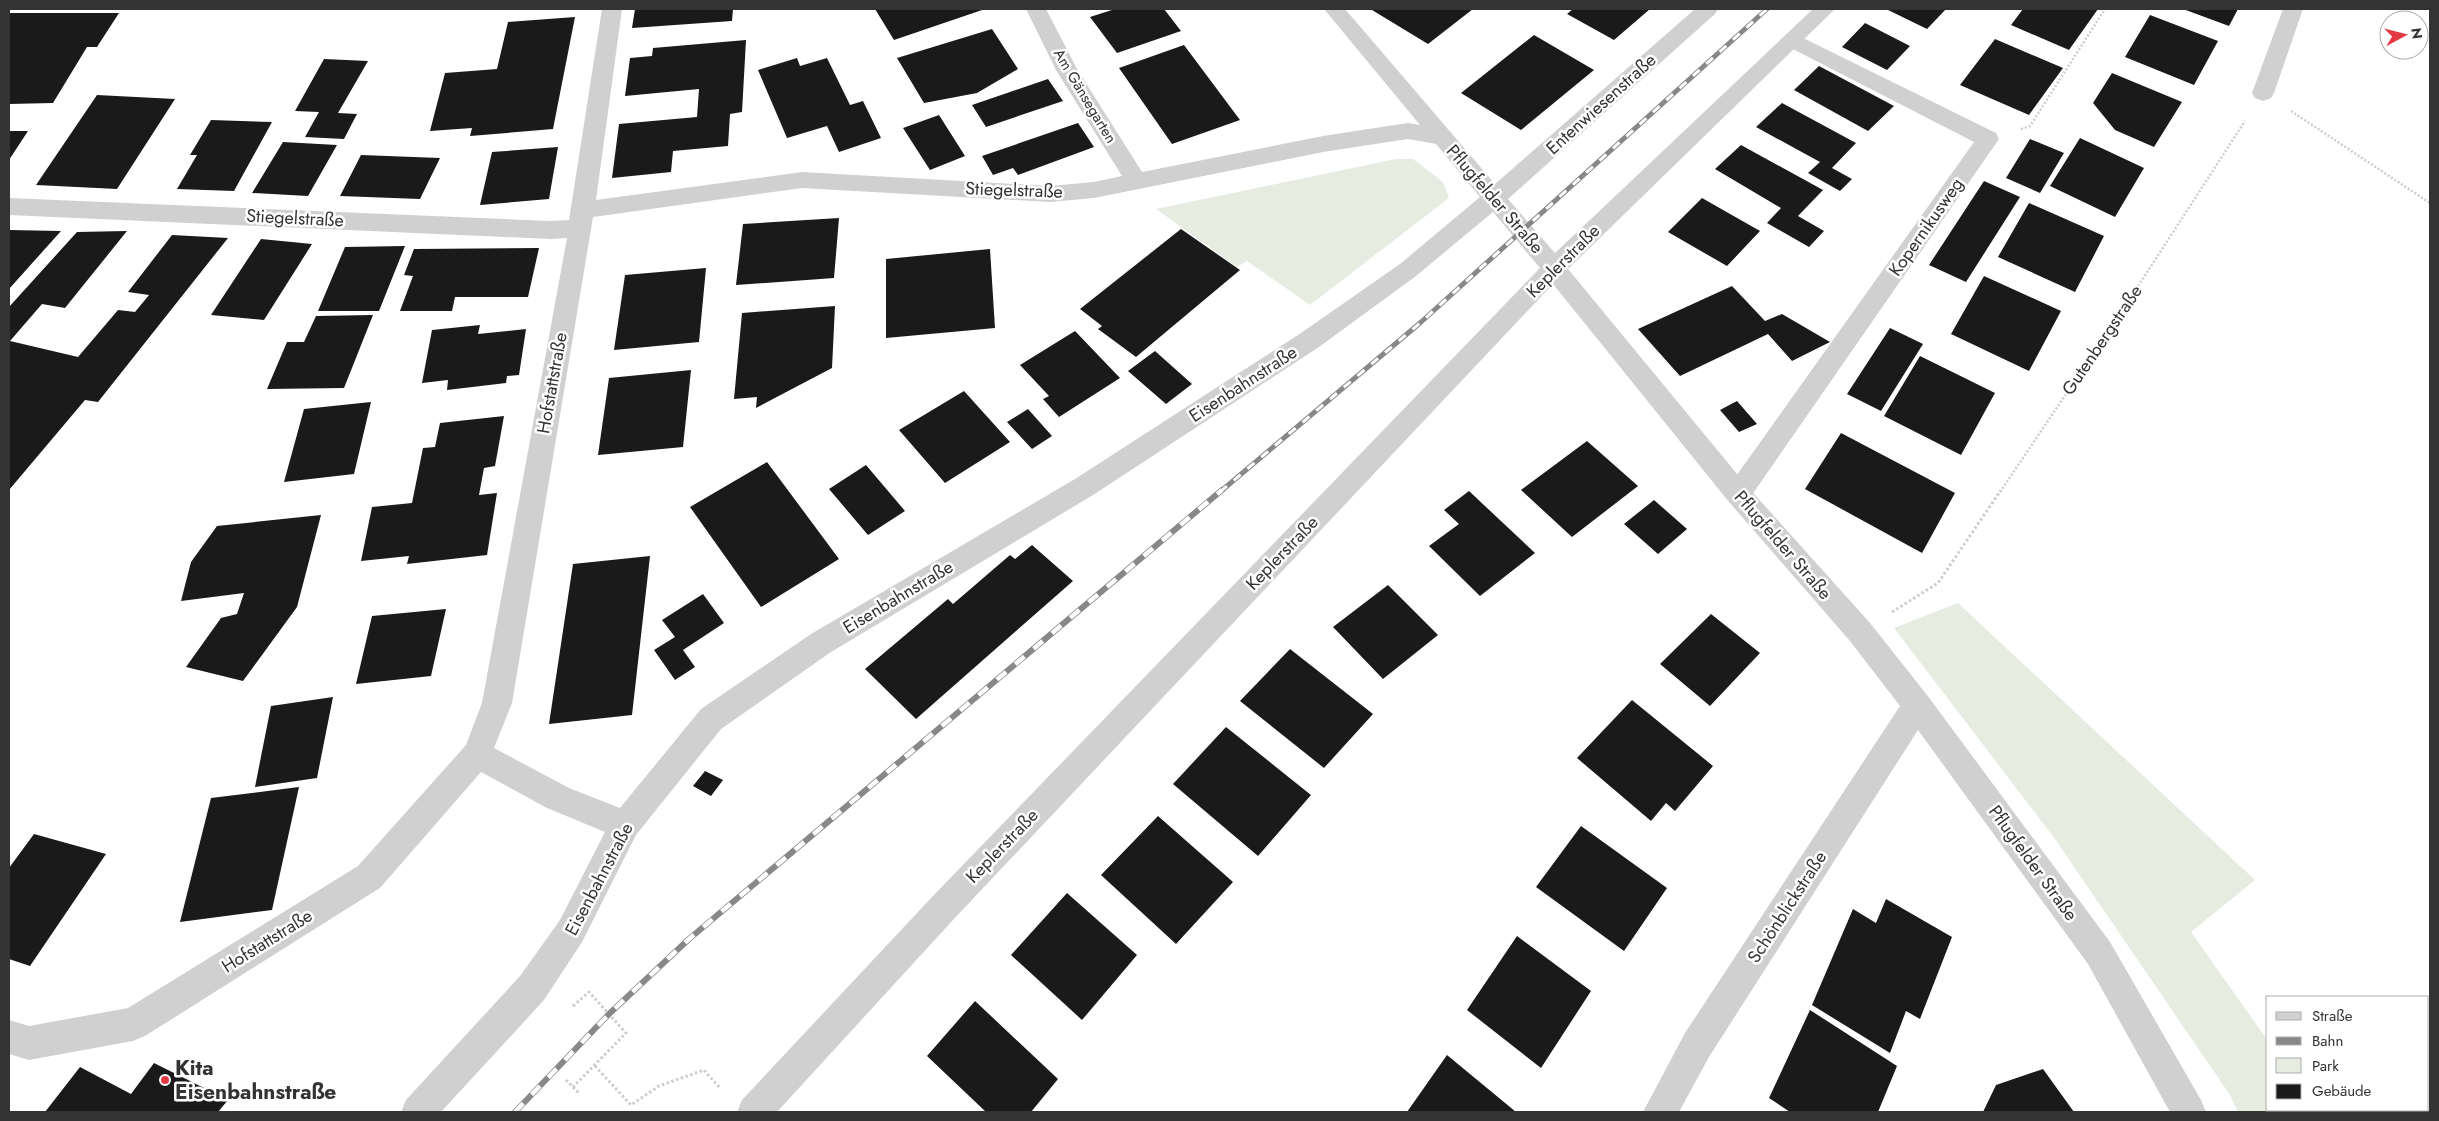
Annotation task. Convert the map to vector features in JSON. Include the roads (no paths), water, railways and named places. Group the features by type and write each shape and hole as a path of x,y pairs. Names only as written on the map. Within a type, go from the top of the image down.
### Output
{"street":[{"name":"Hofstattstraße","path":"9,1037 30,1042 133,1024 369,877 477,754 496,703 581,219 612,9"},
{"name":"Am Gänsegarten","path":"1036,9 1067,70 1137,182"},
{"name":"Pflugfelder Straße","path":"1334,9 1554,268 1738,494 1860,632 1917,705 2099,952 2189,1112"},
{"name":"Entenwiesenstraße","path":"1494,198 1708,9"},
{"name":"Keplerstraße","path":"754,1112 942,909 1554,268 1825,9"},
{"path":"2263,93 2293,9"},
{"name":"Kopernikusweg","path":"1738,494 1988,139 1793,40"},
{"name":"Stiegelstraße","path":"9,206 551,230 581,219 802,180 1050,194 1094,190 1323,144 1408,131 1441,137"},
{"name":"Eisenbahnstraße","path":"418,1112 532,988 571,932 625,825 711,720 820,643 1084,487 1310,340 1408,270 1494,198"},
{"name":"Schönblickstraße","path":"1660,1112 1698,1045 1917,705"},
{"path":"477,754 558,798 625,825"}],"railway":[{"path":"1220,492 1420,323 1767,9"},
{"path":"515,1112 609,1014 689,939 1222,490"}],"place":[{"name":"Kita Eisenbahnstraße","path":"165,1080"}]}
